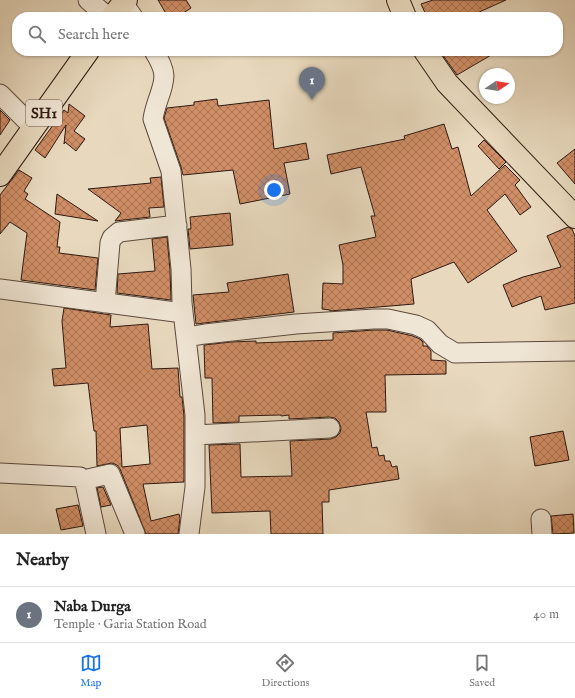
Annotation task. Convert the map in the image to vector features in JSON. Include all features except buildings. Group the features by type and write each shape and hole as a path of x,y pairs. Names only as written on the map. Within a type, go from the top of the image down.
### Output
{"main road":[{"path":"398,0 403,12"},
{"name":"SH1","path":"0,175 84,56"},
{"path":"428,56 447,83 575,217"}],"street":[{"path":"88,0 120,11"},
{"path":"157,56 164,70 164,83 153,119 171,171 181,270 183,313 195,415 195,487 189,534"},
{"path":"0,94 34,128"},
{"path":"105,303 110,244 115,234 119,232 177,225"},
{"path":"0,290 183,313"},
{"path":"187,337 296,324 388,319 416,325 427,330 440,344 455,353 575,351"},
{"path":"195,435 330,428"},
{"path":"0,473 80,477 85,483 96,534"},
{"path":"83,480 110,474 135,534"}],"place":[{"name":"Naba Durga","path":"312,100"}]}
